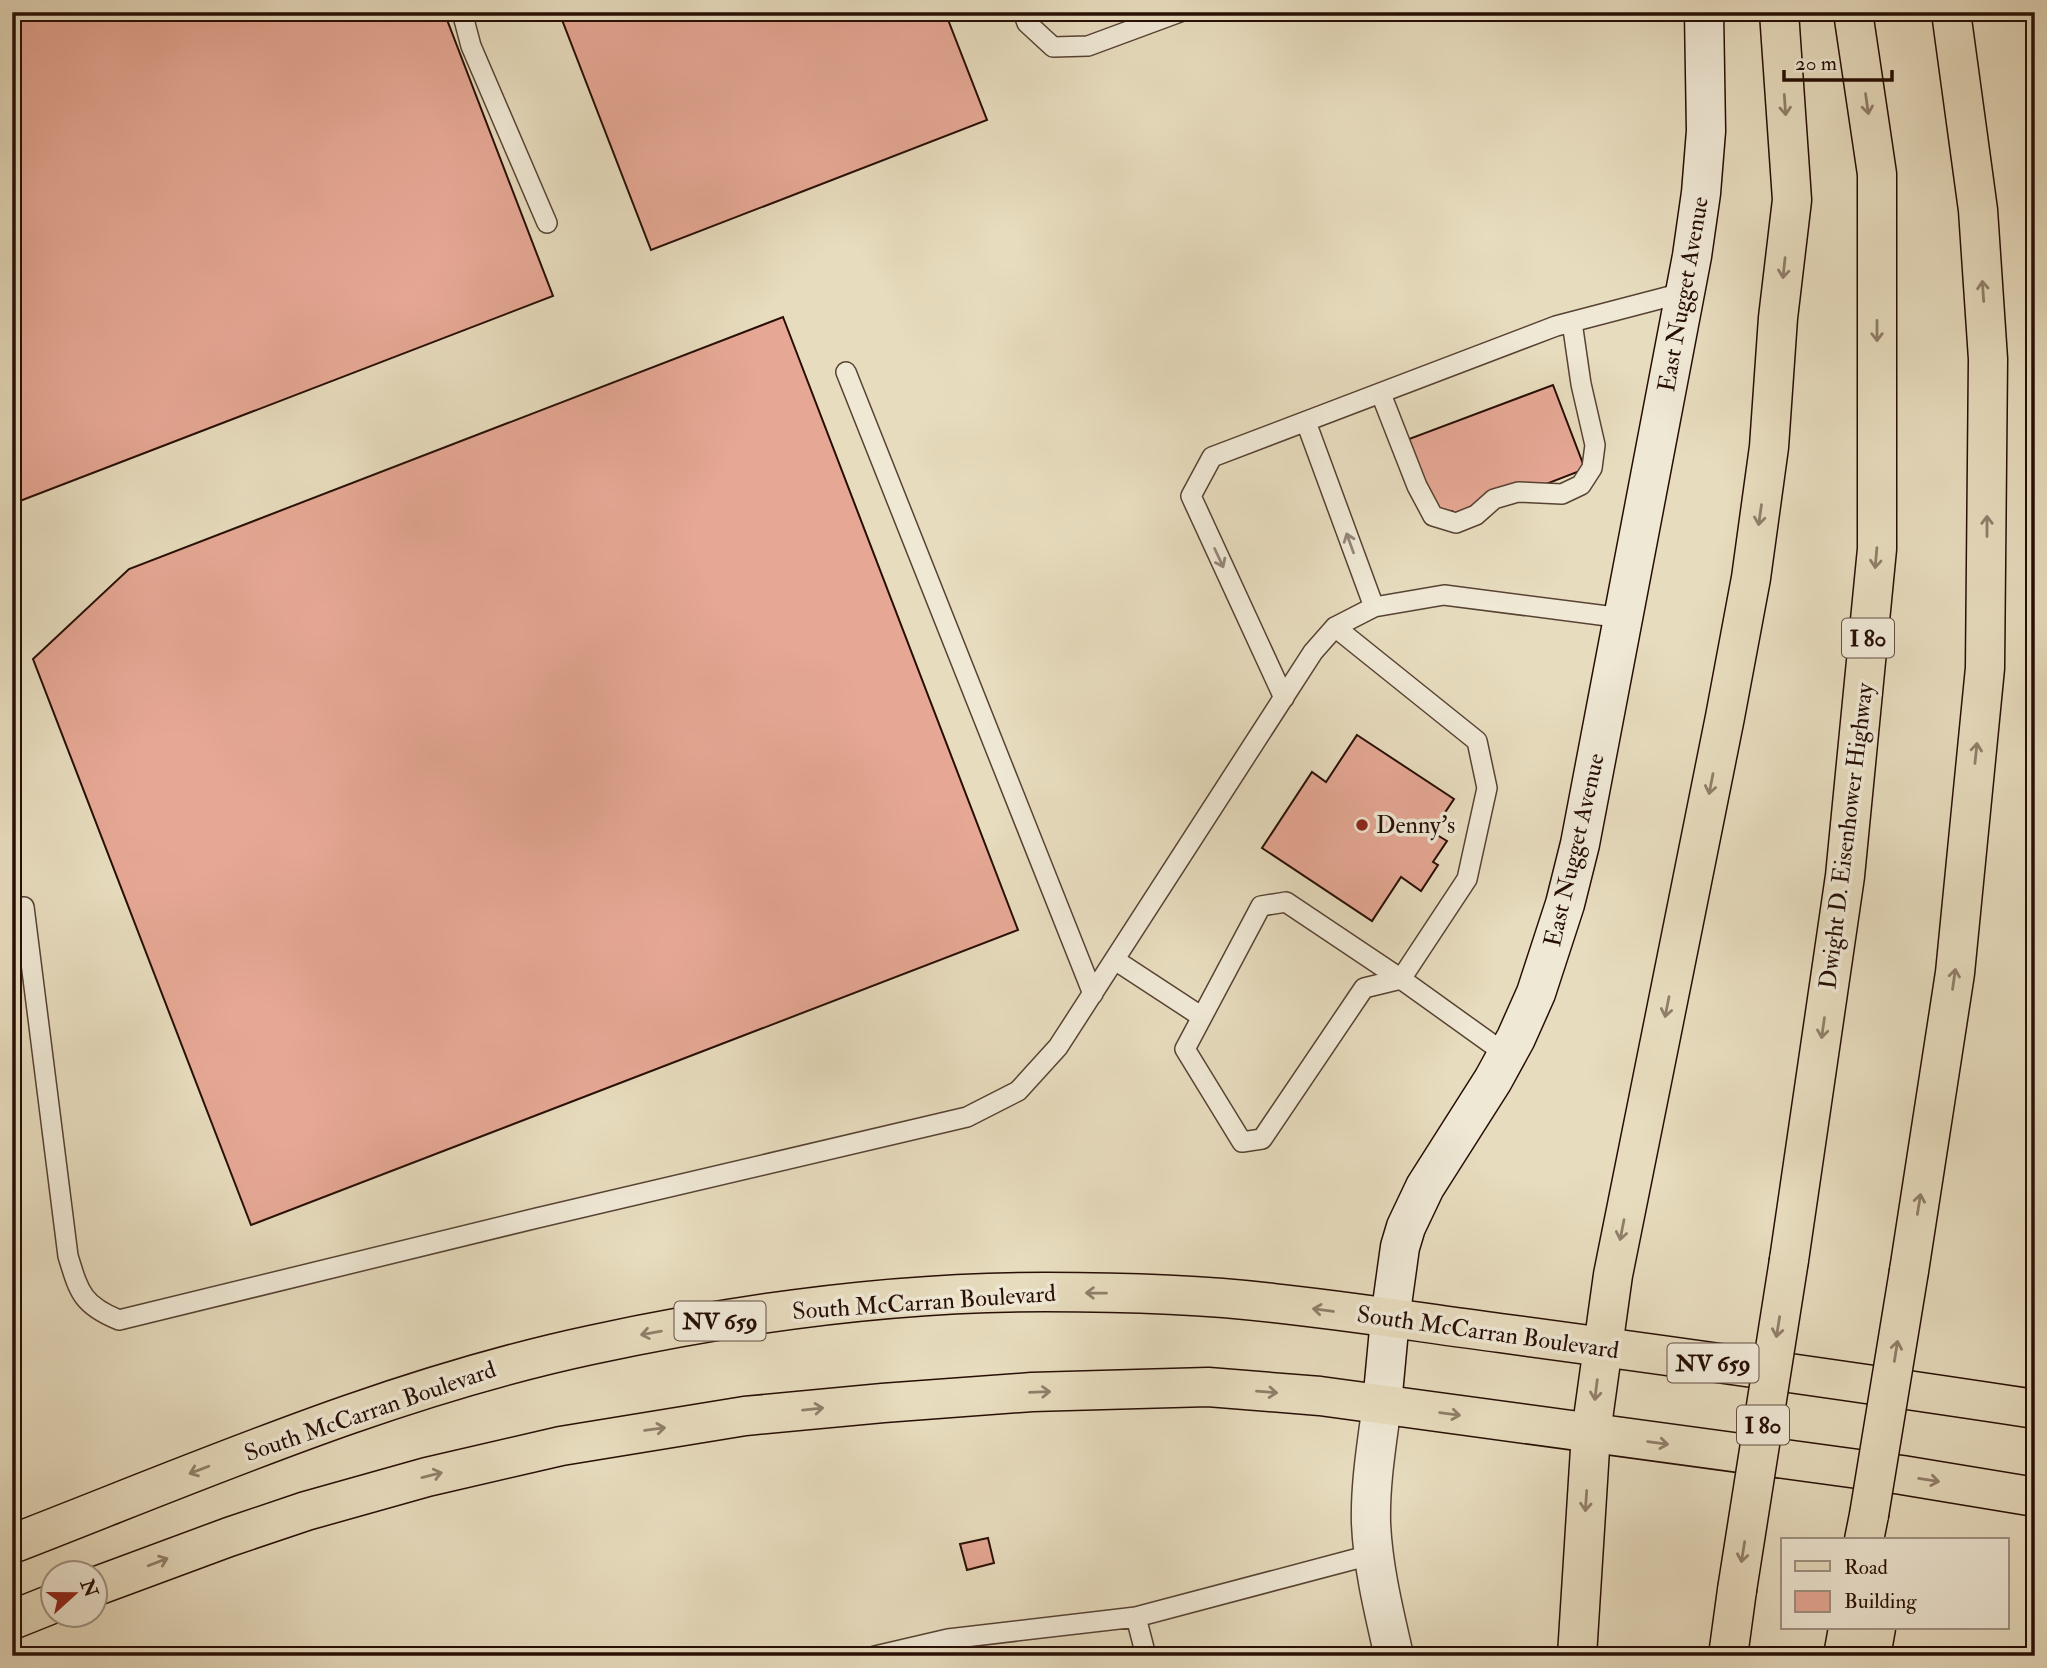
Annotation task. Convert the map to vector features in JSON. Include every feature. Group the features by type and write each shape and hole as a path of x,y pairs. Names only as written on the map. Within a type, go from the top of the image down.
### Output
{"main road":[{"path":"1577,1656 1591,1433 1602,1347 1616,1262 1751,578 1769,447 1778,318 1791,200 1779,12"},
{"name":"Dwight D. Eisenhower Highway","path":"1728,1656 1845,876 1877,549 1877,174 1853,12"},
{"path":"1868,1532 1955,972 1985,668 1988,359 1978,210 1951,12"},
{"name":"South McCarran Boulevard","path":"12,1544 314,1426 447,1381 588,1345 765,1313 899,1299 1041,1292 1140,1294 1270,1302 2035,1409"},
{"path":"108,1582 229,1536 306,1511 427,1477 615,1436 745,1416 1032,1392 1208,1387 1320,1396 2035,1497"},
{"path":"12,1620 38,1610"},
{"path":"1843,1656 1848,1630"},
{"path":"1871,1656 1876,1630"}],"street":[{"name":"East Nugget Avenue","path":"1394,1656 1374,1554 1371,1520 1375,1459 1400,1247 1406,1227 1425,1187 1507,1055 1536,993 1565,904 1580,844 1686,292 1701,193 1706,131 1704,12"}],"lane":[{"path":"462,12 471,46 547,223"},
{"path":"1023,12 1027,23 1053,47 1088,46 1180,12"},
{"path":"1284,698 1191,496 1212,457 1556,326 1686,292"},
{"path":"1381,394 1417,486 1433,516 1456,523 1476,515 1494,499 1518,492 1562,494 1581,485 1592,468 1595,445 1581,384 1572,322"},
{"path":"846,372 1093,994"},
{"path":"1306,422 1374,607"},
{"path":"24,907 68,1256 78,1290 98,1311 119,1320 967,1117 1017,1091 1058,1047 1313,652 1335,627 1374,607 1444,595 1623,618"},
{"path":"1335,627 1477,741 1487,788 1467,879 1401,979 1364,988 1262,1139 1242,1142 1185,1048 1261,906 1286,902 1401,979 1507,1055"},
{"path":"1115,960 1202,1017"},
{"path":"875,1656 948,1639 1136,1617 1374,1554"},
{"path":"1136,1617 1146,1656"}],"building":[{"path":"12,12 444,12 553,296 12,504"},
{"path":"559,12 945,12 987,120 651,250"},
{"path":"783,317 1018,930 251,1225 33,659 129,569"},
{"path":"1553,385 1585,469 1455,519 1452,511 1438,516 1409,439"},
{"path":"1357,735 1454,799 1432,832 1447,841 1433,862 1438,865 1421,891 1401,877 1372,921 1262,848 1312,772 1326,782"},
{"path":"988,1538 994,1563 967,1570 960,1544"}],"place":[{"name":"Denny's","path":"1362,825"}]}
